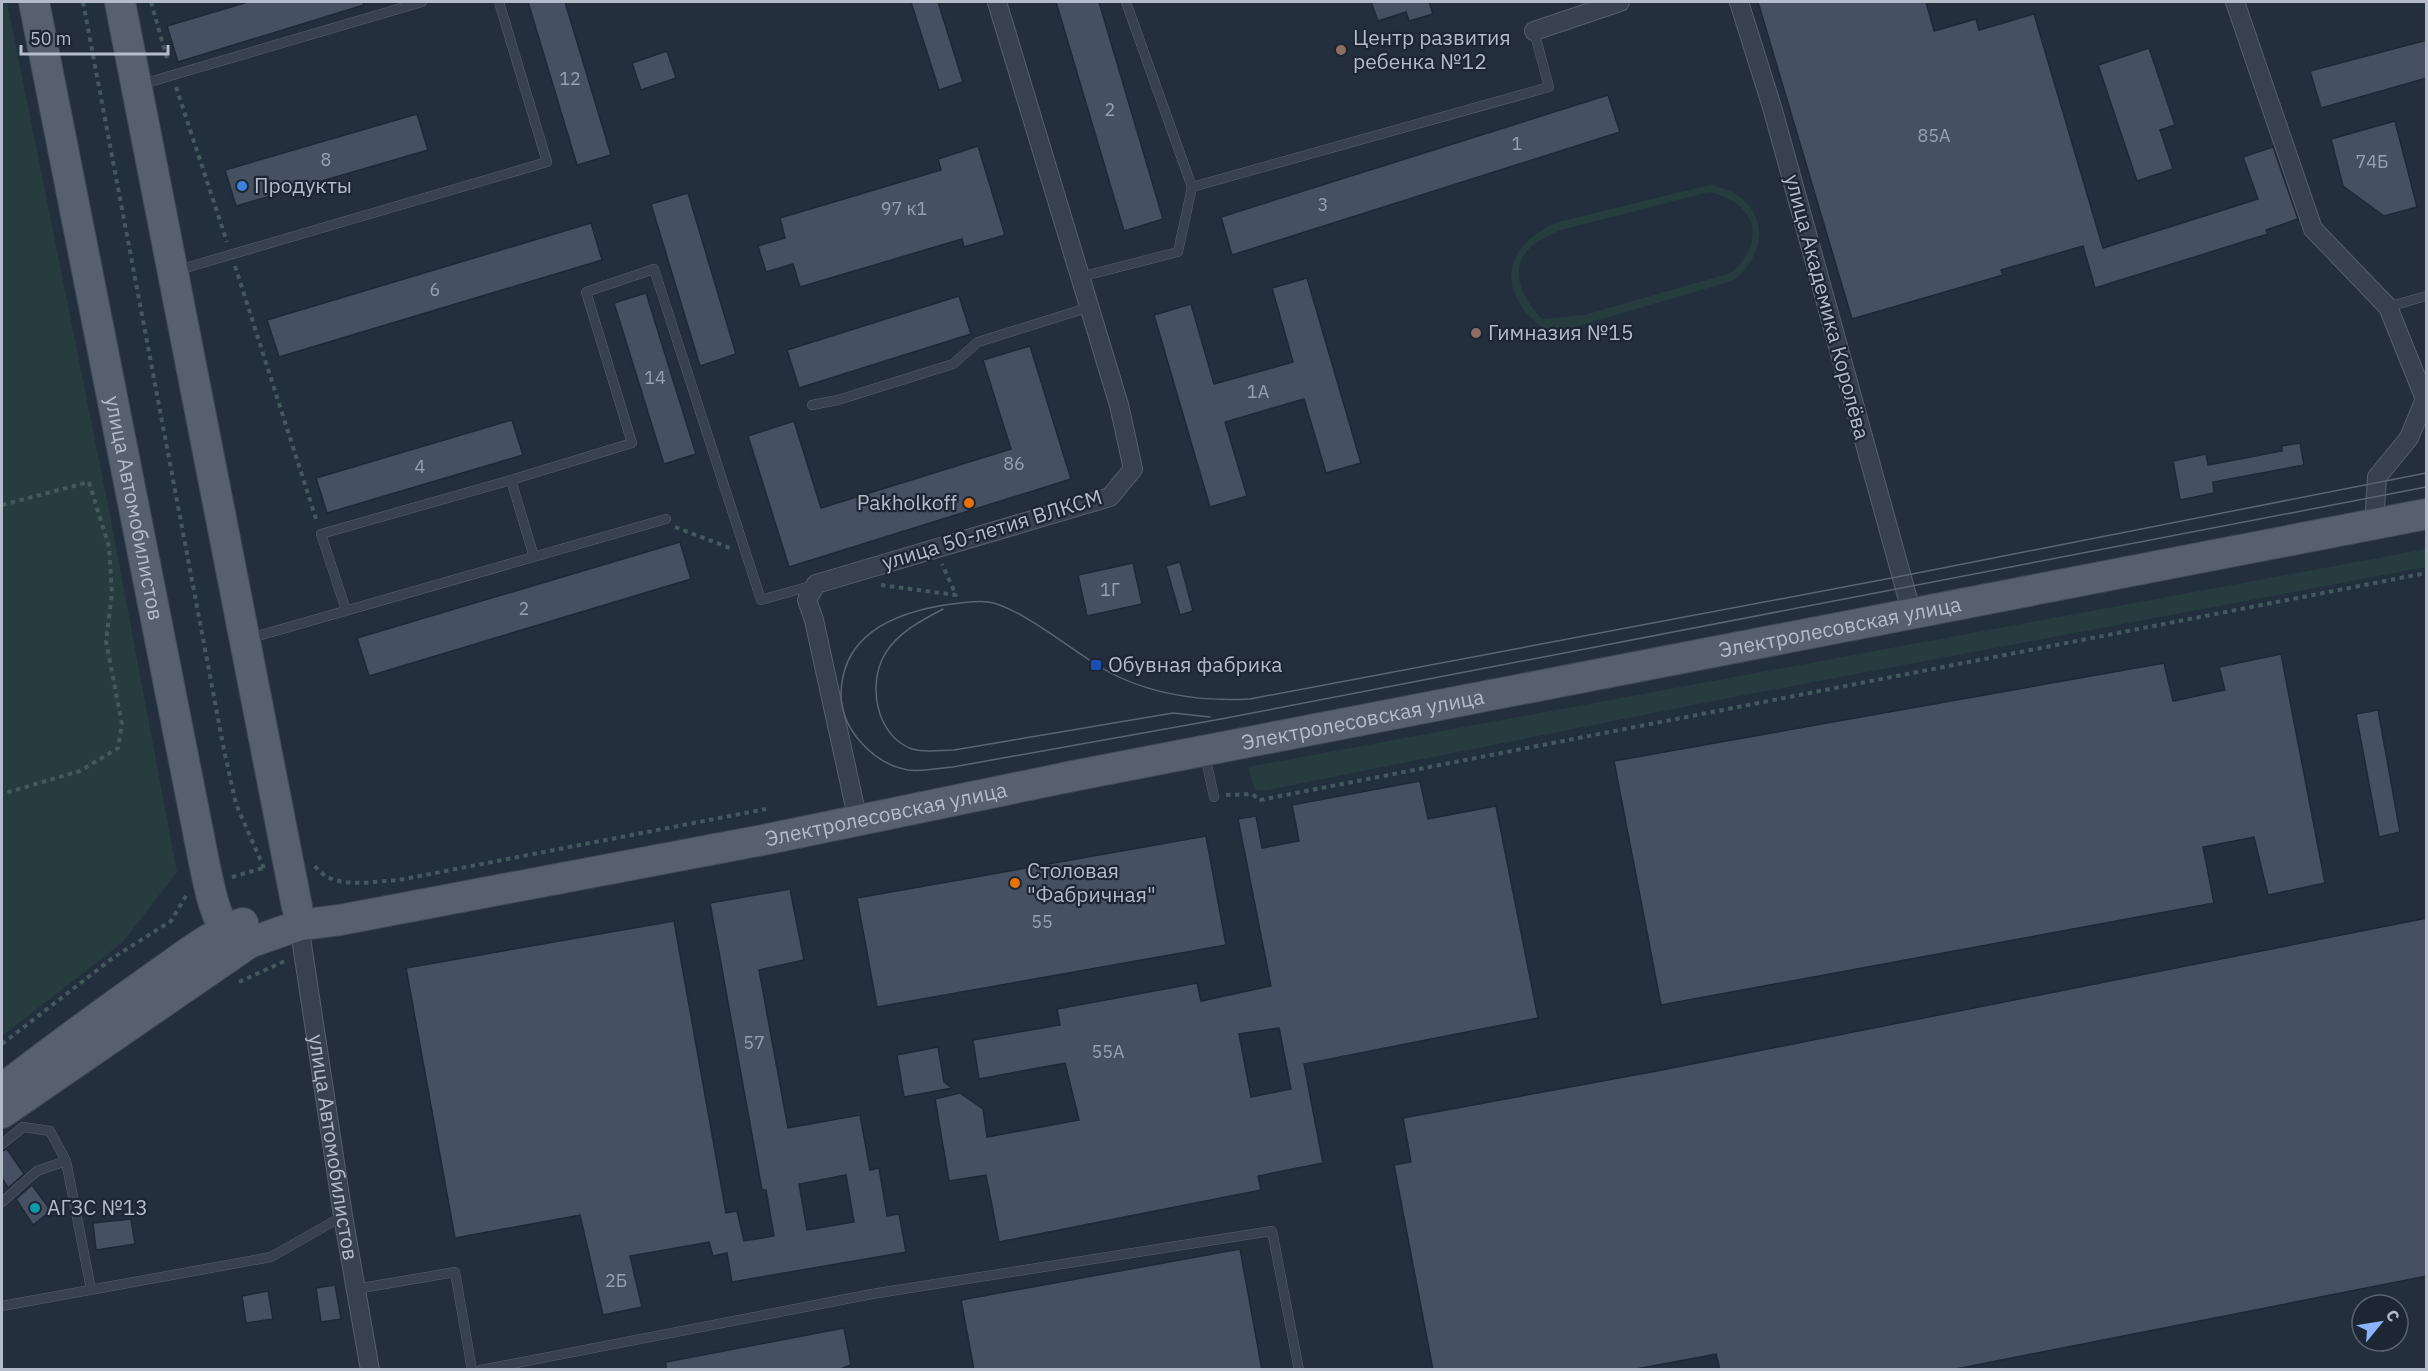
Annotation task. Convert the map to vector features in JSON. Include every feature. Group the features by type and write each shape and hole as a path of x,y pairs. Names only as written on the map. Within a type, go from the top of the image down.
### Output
{"main road":[{"name":"улица Автомобилистов","path":"34,2 213,907 236,936"},
{"name":"улица Автомобилистов","path":"120,2 246,639 300,928"},
{"name":"Электролесовская улица","path":"300,928 339,906 382,912 858,821 1061,778 2427,514"},
{"path":"2,1089 104,1012 236,936 300,928"},
{"path":"2,1113 236,936"}],"street":[{"name":"улица 50-летия ВЛКСМ","path":"816,584 1110,497 1133,469 1119,405 997,2"},
{"path":"1534,31 1620,2"},
{"name":"улица Академика Королёва","path":"1738,2 1772,107 1912,614"},
{"path":"2235,2 2313,229 2388,307 2425,399 2409,438 2377,477 2374,524"},
{"path":"816,584 807,600 814,620 858,821"},
{"name":"улица Автомобилистов","path":"300,928 370,1370"}],"lane":[{"path":"137,86 422,2"},
{"path":"172,272 548,162 499,2"},
{"path":"1080,278 1178,252 1192,187 1126,2"},
{"path":"1192,187 1549,87 1534,31"},
{"path":"346,610 321,534 511,480 632,442 586,292 654,269 761,600 816,584"},
{"path":"2388,307 2427,296"},
{"path":"812,405 838,400 953,364 978,342 1090,307"},
{"path":"511,480 534,557"},
{"path":"246,639 666,519"},
{"path":"1205,752 1214,796"},
{"path":"2,1144 23,1127 50,1131 66,1161 91,1289"},
{"path":"2,1202 37,1171 66,1161"},
{"path":"2,1306 271,1257 344,1216"},
{"path":"481,1370 872,1294 1272,1231 1299,1370"},
{"path":"356,1289 455,1272 472,1370"}],"path":[{"path":"83,2 221,738 236,804 263,868 312,863 322,876 342,883 399,880 766,809"},
{"path":"2,505 89,482 109,547 112,593 106,641 122,724 118,748 93,765 2,794"},
{"path":"857,570 867,583 956,595 934,548"},
{"path":"1214,796 1252,794 1260,800 2427,573"},
{"path":"2,1044 114,957 171,921 190,889"},
{"path":"235,984 300,928"}],"green space":[{"path":"2,2 7,2 109,510 177,872 123,942 2,1036"},
{"path":"1710,185 1729,190 1743,199 1753,211 1758,224 1759,238 1755,253 1746,268 1732,281 1568,329 1545,330 1524,310 1512,282 1512,269 1522,247 1532,237 1558,222","holes":["1709,192 1737,204 1746,214 1753,236 1743,261 1731,273 1584,315 1542,319 1525,295 1521,286 1519,266 1529,249 1548,236 1561,230"]},
{"path":"2426,549 2426,567 1739,696 1267,790 1255,790 1248,767"}],"building":[{"path":"248,2 363,2 364,5 178,62 167,26"},
{"path":"528,2 565,2 611,155 577,165"},
{"path":"911,2 938,2 963,82 939,90"},
{"path":"1056,2 1099,2 1163,219 1124,231"},
{"path":"1371,2 1429,2 1433,14 1409,21 1406,12 1378,21"},
{"path":"1758,2 1926,2 1934,31 1976,19 1979,30 2034,14 2103,248 2258,199 2243,157 2273,147 2298,219 2266,230 2268,234 2095,288 2083,246 2001,270 2003,275 1852,319"},
{"path":"2427,40 2427,78 2321,108 2310,71"},
{"path":"2149,48 2175,125 2160,130 2173,169 2137,181 2098,65"},
{"path":"667,51 676,78 641,90 632,63"},
{"path":"1608,95 1620,132 1232,255 1221,217"},
{"path":"417,114 428,150 236,206 225,170"},
{"path":"2395,121 2417,207 2384,216 2343,186 2331,139"},
{"path":"978,146 1005,235 964,247 962,239 800,287 793,264 766,272 758,246 785,238 780,218 941,170 938,159"},
{"path":"688,193 736,354 700,366 651,204"},
{"path":"591,223 602,260 279,357 267,320"},
{"path":"1307,278 1361,463 1326,473 1304,399 1225,422 1247,496 1210,507 1154,315 1191,304 1214,384 1293,362 1272,288"},
{"path":"646,293 696,454 664,464 614,303"},
{"path":"959,296 971,334 799,388 787,350"},
{"path":"1030,346 1071,479 789,567 748,436 794,421 821,508 1011,449 983,360"},
{"path":"512,420 523,455 327,513 316,478"},
{"path":"2300,443 2304,465 2213,482 2214,493 2180,500 2173,461 2206,454 2208,465 2282,451 2282,446"},
{"path":"680,542 691,579 369,676 357,638"},
{"path":"1180,562 1193,611 1180,615 1166,566"},
{"path":"1133,563 1142,604 1087,616 1078,575"},
{"path":"2281,654 2325,883 2268,895 2254,837 2203,847 2214,903 1661,1005 1614,761 2164,663 2173,701 2225,690 2219,667"},
{"path":"2378,710 2400,832 2379,837 2356,714"},
{"path":"1420,781 1428,819 1496,806 1538,1018 1304,1064 1323,1163 1258,1176 1261,1190 999,1242 986,1175 949,1181 935,1099 960,1093 983,1109 987,1137 1079,1120 1065,1063 979,1079 973,1040 1060,1025 1057,1009 1197,983 1201,1001 1271,986 1238,819 1256,816 1262,848 1299,841 1292,805","holes":["1279,1028 1291,1089 1251,1097 1239,1034"]},
{"path":"1206,836 1226,945 877,1007 857,898"},
{"path":"790,889 804,960 759,970 788,1128 860,1115 870,1170 879,1168 887,1216 899,1214 906,1252 732,1282 727,1253 713,1256 709,1242 630,1256 642,1307 603,1315 580,1215 455,1238 406,968 674,921 726,1213 737,1211 744,1241 774,1236 766,1190 762,1190 710,903","holes":["846,1175 854,1222 807,1230 799,1184"]},
{"path":"2427,918 2427,1276 1951,1370 1720,1370 1716,1354 1631,1370 1433,1370 1394,1165 1411,1162 1403,1118 1662,1070"},
{"path":"938,1047 944,1082 952,1088 904,1097 897,1055"},
{"path":"7,1149 24,1174 8,1188 2,1178 2,1151"},
{"name":"АГЗС №13","path":"32,1185 51,1211 33,1225 16,1199"},
{"path":"131,1219 135,1244 96,1250 93,1223"},
{"path":"1240,1249 1262,1370 974,1370 961,1300"},
{"path":"335,1285 341,1319 321,1322 316,1288"},
{"path":"268,1291 273,1319 246,1323 242,1296"},
{"path":"844,1328 851,1365 838,1370 666,1370 666,1362"}],"tram line":[{"path":"2426,473 1902,576 1250,699 1189,697 1130,682 1094,663 1013,611 988,602 963,602 920,610 903,616 886,623 859,643 843,674 842,707 853,732 872,753 883,761 908,770 953,767 1221,719 2426,487"},
{"path":"943,609 903,633 890,646 880,666 876,694 883,721 890,733 912,749 954,750 1173,713 1210,717"}],"place":[{"name":"Центр развития ребенка №12","path":"1341,50"},
{"name":"Продукты","path":"242,186"},
{"name":"Гимназия №15","path":"1476,333"},
{"name":"Pakholkoff","path":"969,503"},
{"name":"Обувная фабрика","path":"1096,665"},
{"name":"Столовая \"Фабричная\"","path":"1015,883"},
{"name":"АГЗС №13","path":"35,1208"}]}
